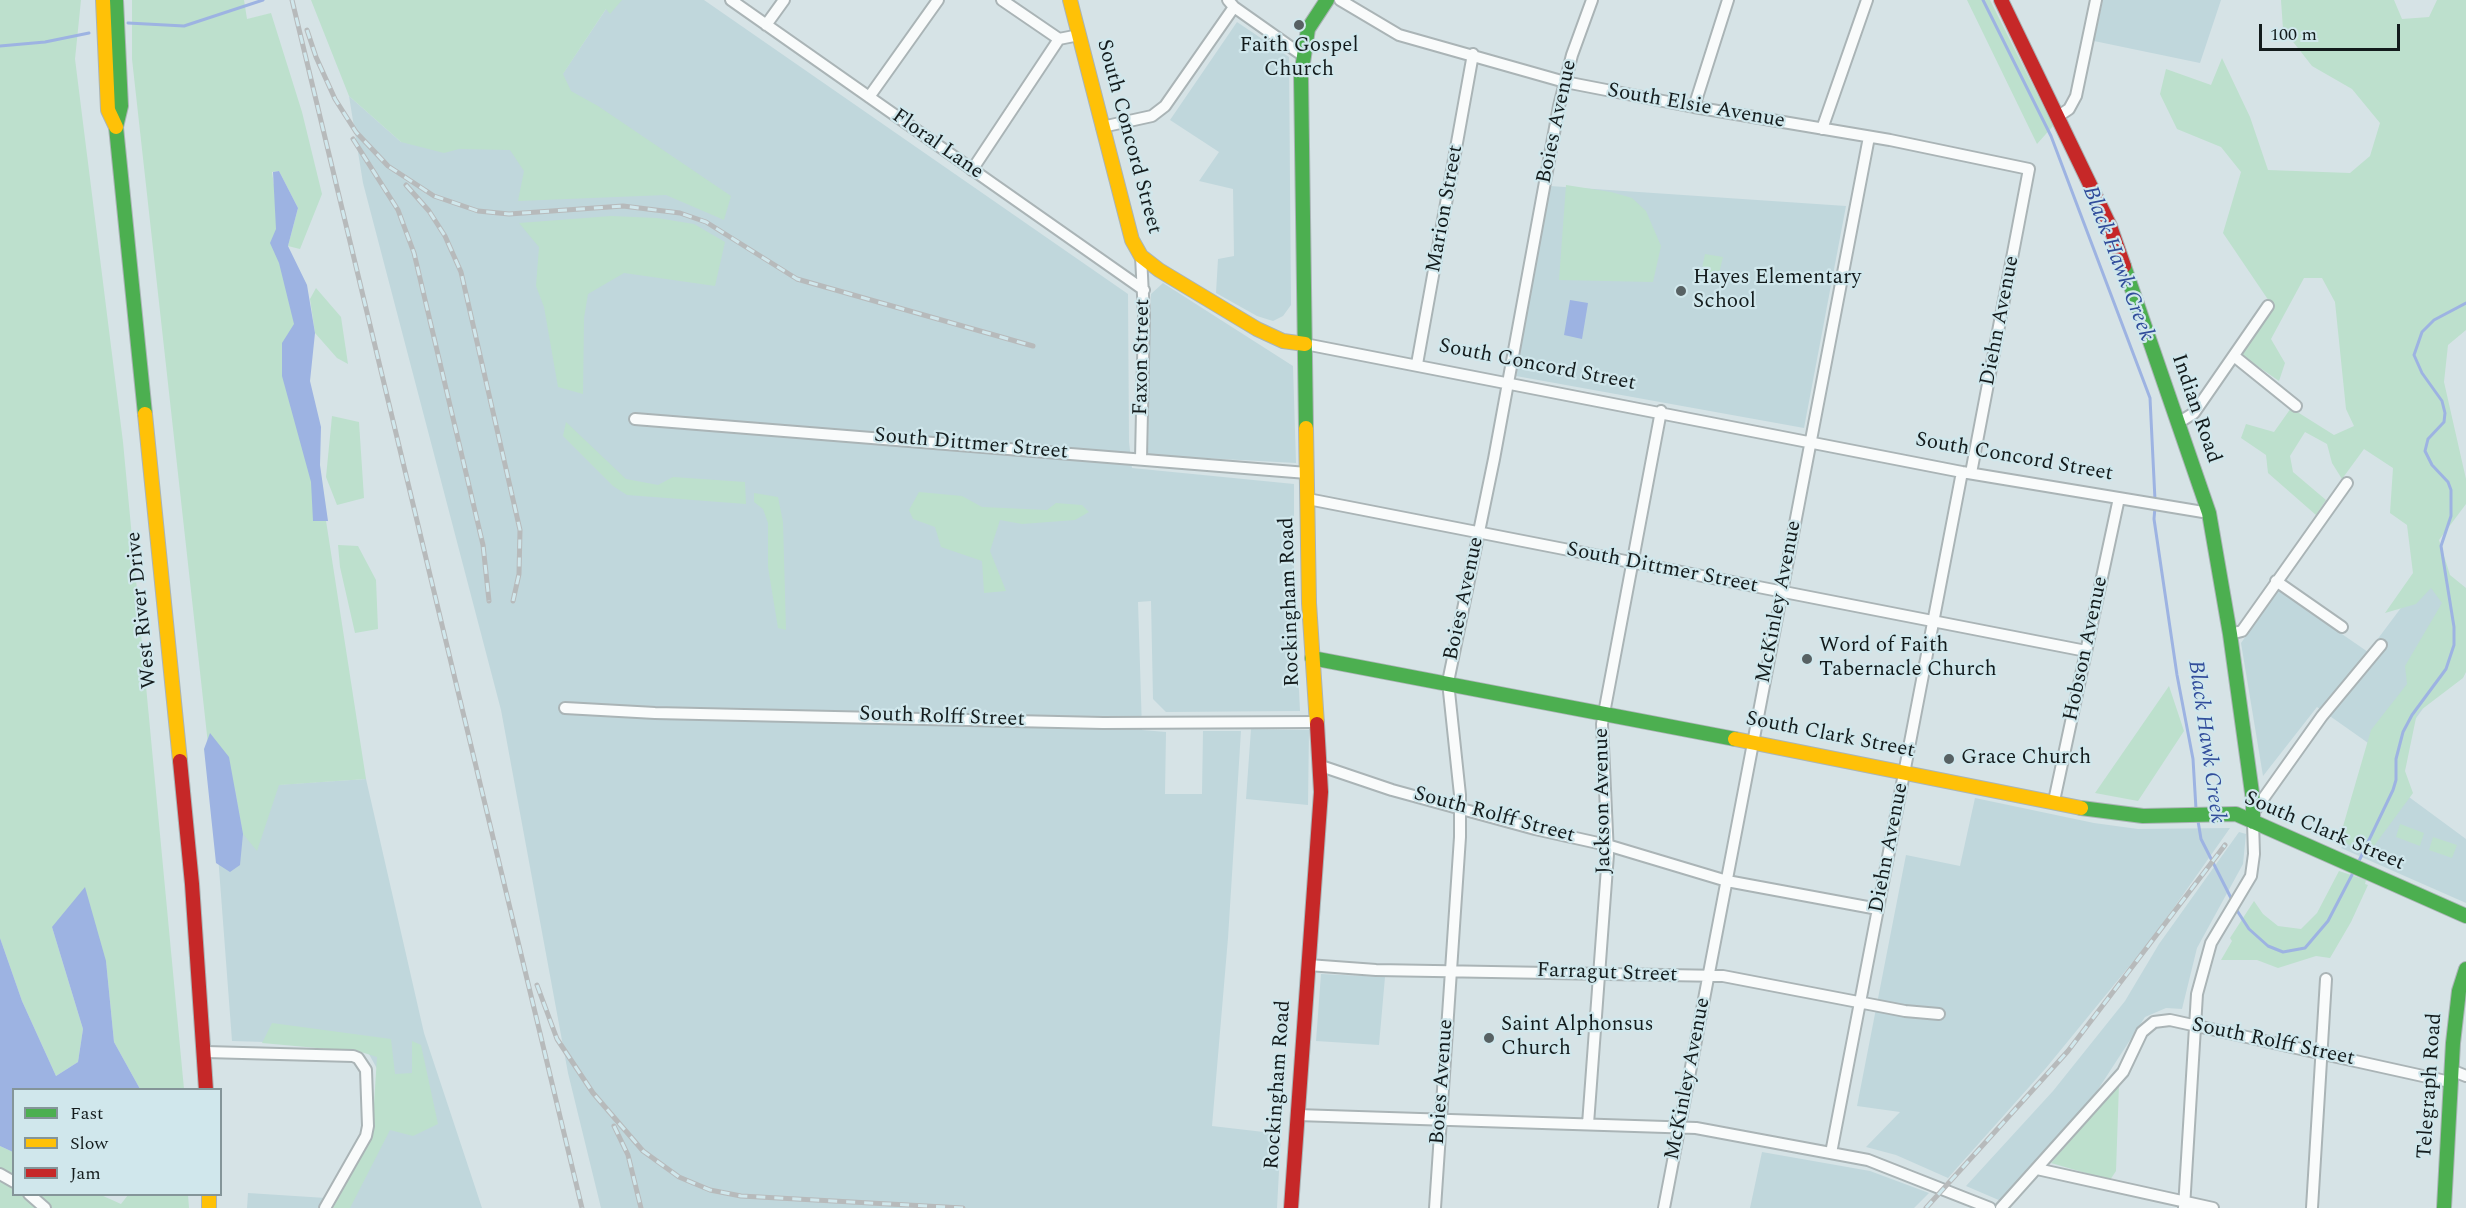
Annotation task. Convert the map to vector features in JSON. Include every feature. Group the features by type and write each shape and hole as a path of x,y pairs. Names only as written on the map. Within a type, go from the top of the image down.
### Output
{"street":[{"name":"West River Drive","path":"103,0 108,110 116,128 192,884 206,1052 206,1088"},
{"name":"West River Drive","path":"116,0 121,106 116,128"},
{"name":"Floral Lane","path":"731,0 1144,290"},
{"path":"766,25 784,0"},
{"path":"869,97 938,0"},
{"path":"1002,0 1059,39"},
{"name":"South Concord Street","path":"1070,0 1132,240 1141,256 1159,270 1257,329 1283,341 1417,364 1508,385 1660,411 1967,472 2209,513"},
{"name":"Rockingham Road","path":"1291,1208 1321,766 1312,658 1307,473 1302,55 1308,29 1327,0"},
{"name":"South Elsie Avenue","path":"1340,0 1399,34 1565,82 1869,137 2029,169"},
{"name":"Boies Avenue","path":"1435,1208 1460,808 1448,682 1508,385 1565,82 1592,0"},
{"path":"1694,107 1728,0"},
{"path":"1822,129 1867,0"},
{"name":"Indian Road","path":"2001,0 2110,226 2209,513 2230,634 2253,817"},
{"path":"2057,117 2068,109 2076,96 2096,0"},
{"path":"1102,127 1152,116 1165,106 1231,4 1302,55"},
{"path":"972,170 1059,39 1079,35"},
{"name":"Marion Street","path":"1417,364 1473,54"},
{"name":"McKinley Avenue","path":"1664,1208 1869,137"},
{"name":"Diehn Avenue","path":"1831,1153 1934,622 2029,169"},
{"name":"Faxon Street","path":"1141,256 1144,290 1141,459"},
{"path":"2178,423 2194,413 2268,306"},
{"path":"2234,356 2296,406"},
{"name":"Jackson Avenue","path":"1588,1124 1607,845 1602,724 1660,411"},
{"name":"South Dittmer Street","path":"635,420 1307,473"},
{"path":"2230,634 2242,631 2347,483"},
{"name":"Hobson Avenue","path":"2054,801 2119,498"},
{"name":"South Dittmer Street","path":"1308,499 2086,651"},
{"path":"2276,581 2342,627"},
{"path":"2185,1204 2197,994 2211,943 2251,876 2254,854 2253,817 2322,716 2381,645"},
{"name":"South Clark Street","path":"1312,658 1448,682 2054,801 2104,813 2144,816 2235,814 2253,817 2466,916"},
{"name":"South Rolff Street","path":"565,708 655,713 1103,723 1318,722"},
{"name":"South Rolff Street","path":"1321,766 1460,808 1607,845 1727,881 1878,909"},
{"name":"Farragut Street","path":"1308,965 1376,970 1723,976 1859,1002 1939,1014"},
{"name":"Telegraph Road","path":"2444,1208 2451,1076 2459,991 2466,969"},
{"path":"2312,1208 2326,979"},
{"name":"South Rolff Street","path":"2001,1208 2123,1072 2142,1032 2154,1022 2170,1020 2323,1054 2451,1076 2466,1076"},
{"path":"206,1052 353,1056 358,1058 366,1070 368,1126 366,1136 325,1208"},
{"path":"1297,1114 1679,1127 1868,1160 1990,1208"},
{"path":"2037,1169 2185,1204 2213,1208"},
{"path":"31,1196 45,1208"}],"shaded area":[{"path":"612,0 704,0 1128,294 1129,442 1132,468 1294,484 1294,594 1300,711 1166,712 1153,699 1151,601 1138,602 1142,730 1166,732 1165,794 1202,794 1203,731 1241,731 1228,938 1212,1126 1281,1134 1277,1208 601,1208 568,1073 501,710 363,183 349,96 401,142 540,108"},
{"path":"2103,0 2221,0 2200,63 2094,41"},
{"path":"1237,22 1289,57 1291,305 1283,316 1273,321 1257,316 1216,293 1218,259 1234,256 1233,189 1199,181 1219,152 1170,120"},
{"name":"Hayes Elementary School","path":"1550,186 1846,206 1804,428 1516,376"},
{"path":"1163,283 1293,366 1296,463 1148,455 1151,294"},
{"path":"2424,577 2466,607 2466,649 2388,757 2317,707 2263,776 2241,643 2278,590 2368,652"},
{"path":"1251,729 1309,730 1308,805 1246,799"},
{"path":"366,779 424,1033 482,1208 336,1208 374,1141 381,1076 364,1045 232,1041 213,789"},
{"path":"2390,783 2466,839 2466,903 2341,848"},
{"path":"1975,798 2094,823 2138,829 2230,828 2154,936 2046,1068 1948,1178 1896,1155 1866,1147 1900,1112 1857,1106 1906,855 1960,866"},
{"path":"2239,832 2246,834 2243,864 2197,948 2182,1009 2166,1008 2145,1017 2097,1091 2001,1201 1966,1186 2053,1091 2125,1001 2159,944"},
{"path":"1321,974 1385,977 1379,1045 1316,1041"},
{"path":"1762,1152 1870,1171 1929,1193 1914,1208 1750,1208"},
{"path":"248,1193 326,1198 322,1208 247,1208"}],"green space":[{"path":"0,0 81,0 75,59 123,442 184,1088 139,1088 114,1042 106,961 52,927 83,1029 78,1062 56,1076 22,1001 0,938"},
{"path":"132,0 244,0 247,19 271,13 302,112 322,194 300,249 288,246 298,208 279,171 272,172 366,779 279,785 257,851 243,834 235,788 213,789 132,59"},
{"path":"311,0 622,0 610,14 606,9 563,74 571,91 598,106 731,196 724,220 666,195 518,201 524,171 510,150 459,149 444,153 401,142 349,96"},
{"path":"1967,0 1990,0 2053,126 2037,144"},
{"path":"2281,0 2394,0 2402,19 2429,17 2437,0 2466,0 2466,330 2448,345 2444,382 2466,479 2466,504 2439,540 2450,575 2466,588 2466,672 2463,678 2417,713 2405,771 2413,793 2368,854 2339,840 2371,730 2407,684 2405,666 2442,603 2431,588 2416,604 2385,613 2413,573 2407,525 2390,513 2393,468 2364,449 2342,479 2332,463 2327,444 2305,432 2290,456 2293,472 2326,500 2316,515 2268,473 2266,455 2241,438 2246,424 2274,432 2291,408 2334,435 2354,426 2346,409 2335,302 2322,278 2304,278 2271,339 2285,363 2279,381 2240,354 2273,307 2223,233 2241,172 2221,147 2177,129 2160,94 2166,69 2211,85 2222,58 2250,117 2268,170 2350,173 2370,156 2380,123 2352,89 2312,66 2283,29"},
{"path":"1566,185 1611,192 1632,198 1646,211 1661,246 1653,282 1559,280"},
{"path":"611,216 657,218 694,224 725,242 715,286 624,273 588,294 584,318 583,394 558,387 544,307 536,286 539,247 519,223"},
{"path":"1705,254 1723,257 1717,282 1700,278"},
{"path":"316,288 341,317 348,364 337,358 315,333 310,299"},
{"path":"332,416 359,422 364,498 337,505 326,477"},
{"path":"566,422 626,479 658,485 673,477 745,482 746,504 627,495 613,486 563,436"},
{"path":"919,492 962,496 982,507 1047,510 1056,503 1082,505 1089,512 1075,520 1022,524 1000,520 990,551 1006,591 984,593 982,561 941,547 935,527 913,519 909,510"},
{"path":"754,493 778,497 783,522 786,630 778,628 768,567 768,523 763,509 754,502"},
{"path":"338,545 358,546 376,580 378,629 355,633 340,567"},
{"path":"2169,686 2184,731 2138,801 2095,793"},
{"path":"2400,824 2424,833 2420,846 2396,837"},
{"path":"2433,837 2457,845 2452,858 2429,850"},
{"path":"2339,871 2366,880 2365,884 2368,885 2351,922 2330,958 2316,956 2278,968 2257,960 2221,960 2232,941 2230,938 2254,901 2263,914 2278,926 2301,929 2317,913"},
{"path":"272,1023 391,1039 395,1074 412,1073 412,1041 421,1045 438,1124 413,1136 390,1130 350,1208 333,1208 372,1135 377,1057 361,1052 262,1043"},
{"path":"2119,1084 2116,1171 2110,1180 2051,1163"},
{"path":"0,1146 12,1152 12,1196 103,1196 121,1204 127,1196 188,1196 189,1208 0,1208"}],"water":[{"path":"279,171 298,208 288,246 307,285 315,333 310,381 321,427 320,465 328,521 313,521 311,482 282,376 282,343 294,324 279,263 270,243 276,229 273,172"},
{"path":"1570,300 1588,303 1582,339 1564,335"},
{"path":"210,733 229,757 243,834 240,865 230,872 216,863 204,749"},
{"path":"85,887 106,961 114,1042 139,1088 12,1088 12,1152 0,1146 0,938 22,1001 56,1076 78,1062 83,1029 52,927"}],"waterway":[{"name":"Black Hawk Creek","path":"128,23 184,26 263,0"},
{"name":"Black Hawk Creek","path":"1983,0 2051,136 2150,398 2155,500"},
{"name":"Black Hawk Creek","path":"0,46 45,42 89,33"},
{"name":"Black Hawk Creek","path":"2358,863 2393,790 2396,780 2396,759 2403,732 2412,715 2446,669 2454,645 2454,627 2441,546 2451,516 2451,490 2448,482 2432,465 2425,451 2428,439 2444,422 2445,413 2442,401 2422,373 2414,355 2422,332 2434,320 2466,303"},
{"name":"Black Hawk Creek","path":"2155,507 2154,519 2177,675 2193,759 2196,809"},
{"name":"Black Hawk Creek","path":"2198,821 2201,839 2232,900"},
{"name":"Black Hawk Creek","path":"2236,909 2249,929 2268,946 2283,952 2305,948 2328,921 2354,871"}],"railway":[{"path":"292,0 582,1208"},
{"path":"307,30 316,57 335,99 356,132 388,166 434,196 478,211 509,214 623,206 680,213 706,222 797,279 1033,346"},
{"path":"353,139 398,210 414,253 483,545 489,601"},
{"path":"406,185 429,211 445,236 461,272 520,530 519,574 513,601"},
{"path":"1926,1208 2068,1051 2225,845"},
{"path":"537,985 557,1039 593,1093 643,1151 679,1177 710,1190 741,1196 963,1208"},
{"path":"614,1126 628,1155 641,1208"}],"traffic: fast":[{"path":"116,0 121,106 116,127 145,414"},
{"path":"1306,428 1301,76 1308,29 1327,0"},
{"path":"2124,266 2209,513 2230,634 2253,800 2253,822"},
{"path":"1312,658 1735,739"},
{"path":"2081,808 2143,816 2236,814 2466,916"},
{"path":"2444,1208 2453,1043 2459,991 2466,969"}],"traffic: slow":[{"path":"103,0 108,110 116,127"},
{"path":"1070,0 1132,240 1141,256 1159,270 1257,329 1283,341 1305,344"},
{"path":"145,414 180,761"},
{"path":"1306,428 1309,603 1317,724"},
{"path":"1735,739 2081,808"},
{"path":"209,1196 209,1208"}],"traffic: jam":[{"path":"2001,0 2110,226 2124,266"},
{"path":"1291,1208 1321,792 1317,724"},
{"path":"180,761 192,884 206,1088"}],"place":[{"name":"Faith Gospel Church","path":"1299,25"},
{"name":"Hayes Elementary School","path":"1681,291"},
{"name":"Word of Faith Tabernacle Church","path":"1807,659"},
{"name":"Grace Church","path":"1949,759"},
{"name":"Saint Alphonsus Church","path":"1489,1038"}]}
